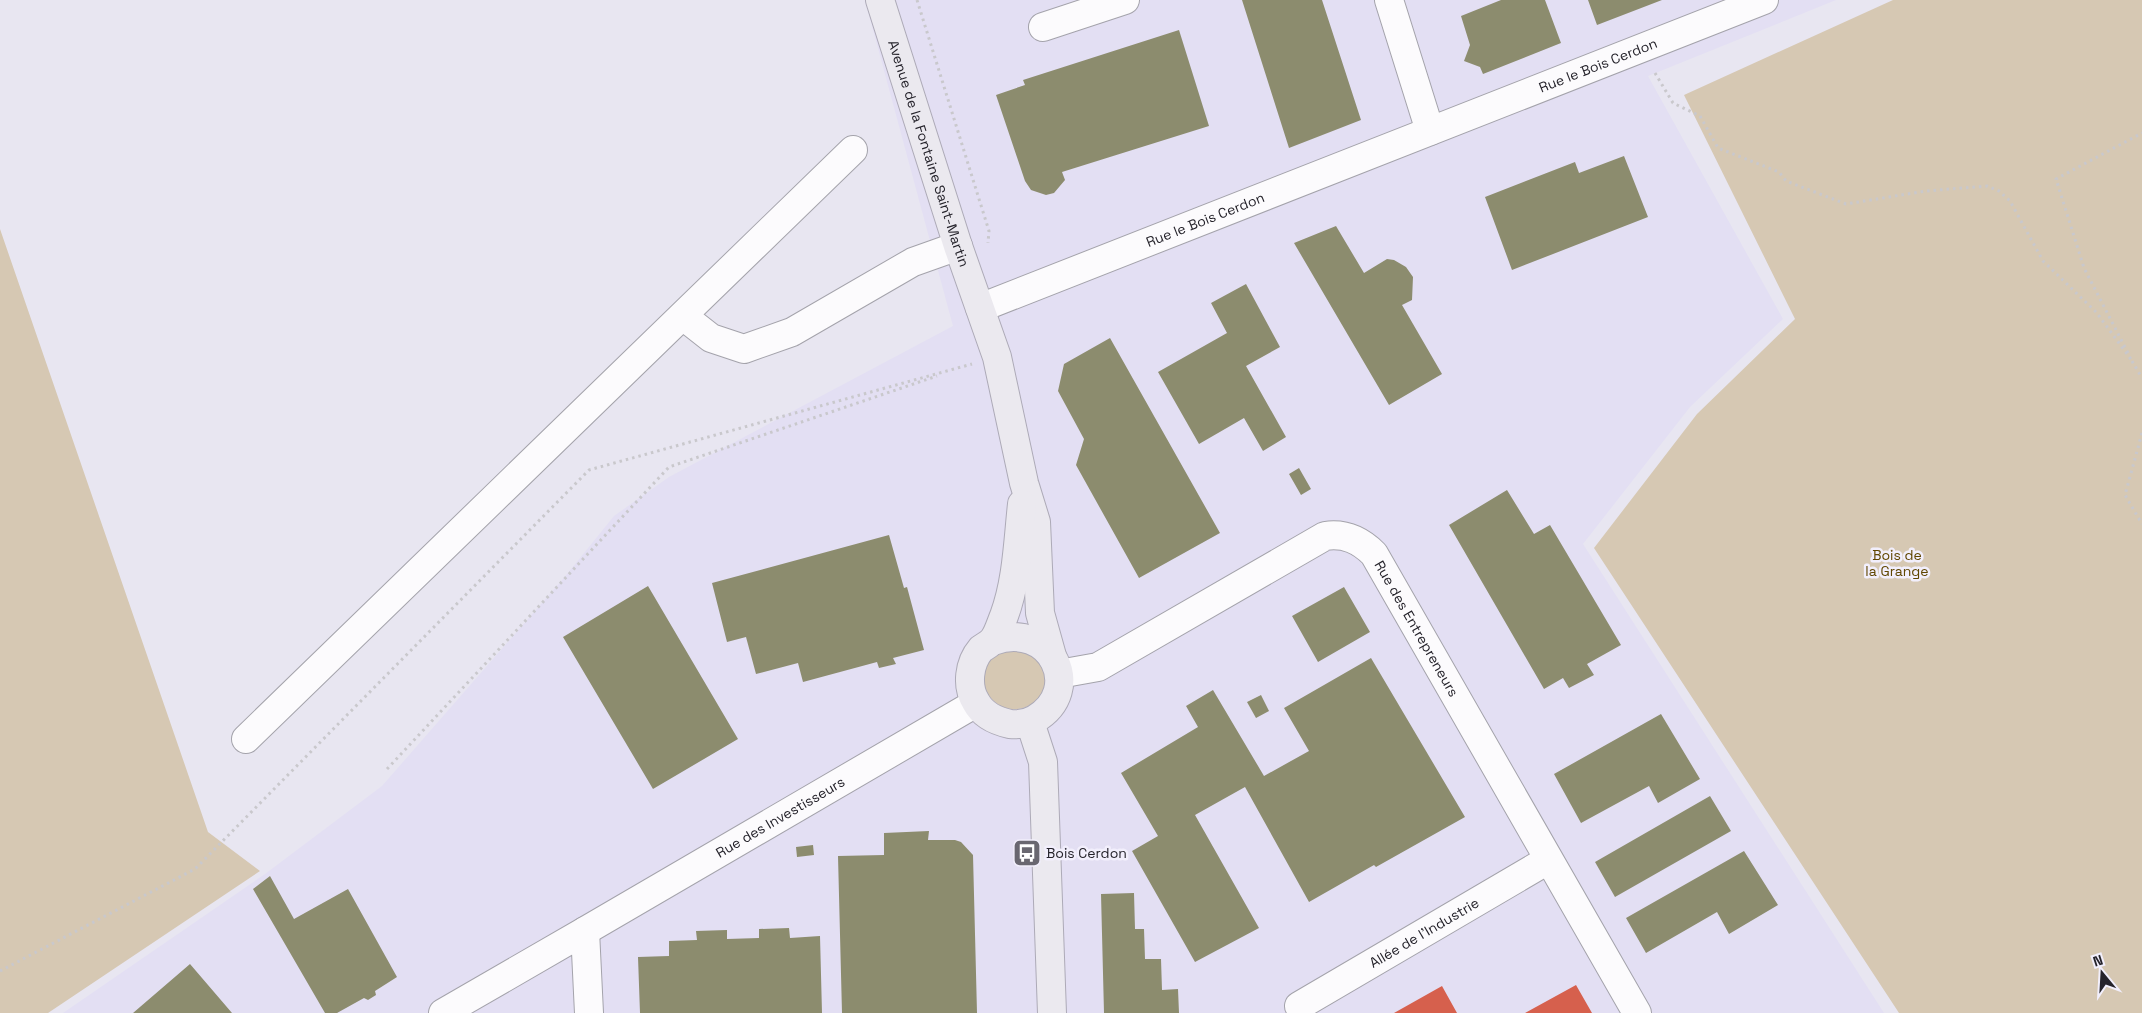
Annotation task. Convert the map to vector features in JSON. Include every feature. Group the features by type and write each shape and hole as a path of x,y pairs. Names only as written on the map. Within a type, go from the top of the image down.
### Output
{"main road":[{"name":"Avenue de la Fontaine Saint-Martin","path":"880,0 958,246 997,357 1024,482"},
{"path":"993,641 1011,594 1024,482"},
{"path":"1024,482 1036,522 1040,613 1056,665 1058,689 1053,703 1043,714 1030,722 1014,725 999,722 986,715 976,703 971,689 970,675 974,661 982,649 993,641 1007,636 1023,636 1038,642 1056,665"},
{"path":"1030,722 1043,762 1052,1013"}],"street":[{"path":"1043,27 1125,0"},
{"path":"1390,0 1430,131"},
{"name":"Rue le Bois Cerdon","path":"980,308 1764,0"},
{"path":"246,739 853,150"},
{"path":"683,316 711,338 744,350 792,332 913,262 958,246"},
{"name":"Rue des Entrepreneurs","path":"1056,665 1098,666 1325,536 1338,534 1364,544 1374,554 1637,1013"},
{"name":"Rue des Investisseurs","path":"443,1013 976,703"},
{"name":"Allée de l'Industrie","path":"1299,1006 1548,860"},
{"path":"585,931 589,1013"}],"path":[{"path":"917,0 989,231 987,250"},
{"path":"1641,49 1674,103 1700,116 1718,148 1779,172 1786,180 1846,204 1926,191 1987,186 1999,191 2010,201 2044,261 2096,312 2133,362"},
{"path":"2142,133 2056,179 2084,268 2142,378"},
{"path":"0,971 195,869 589,470 997,357"},
{"path":"387,769 669,467 968,365"},
{"path":"2142,433 2125,495 2142,524"}],"shaded area":[{"path":"865,0 1836,0 1648,76 1783,319 1690,407 1583,544 1884,1013 63,1013 265,874 382,786 563,579 614,516 669,477 953,326"}],"green space":[{"name":"Bois de la Grange","path":"1893,0 2142,0 2142,1013 1899,1013 1594,548 1697,414 1795,319 1684,95"},
{"path":"0,229 208,832 260,871 48,1013 0,1013"},
{"path":"1015,645 1042,661 1046,684 1043,693 1033,703 1019,709 1009,709 992,699 986,691 984,671 995,653"}],"building: Shops":[{"path":"1576,985 1592,1013 1525,1013"},
{"path":"1442,986 1457,1013 1394,1013"}],"building: Industry":[{"path":"1242,0 1322,0 1361,120 1289,148"},
{"path":"1501,0 1545,0 1561,43 1483,74 1480,67 1464,61 1470,45 1461,16"},
{"path":"1588,0 1662,0 1597,25"},
{"path":"1179,30 1209,126 1062,172 1065,180 1054,193 1046,195 1031,190 1025,181 996,95 1025,85 1023,80"},
{"path":"1624,156 1648,217 1512,270 1485,197 1575,162 1579,173"},
{"path":"1336,226 1364,273 1387,259 1394,260 1406,267 1413,277 1412,300 1402,305 1442,374 1389,405 1294,243"},
{"path":"1246,284 1280,347 1246,366 1286,437 1263,451 1244,418 1199,444 1158,372 1227,333 1211,303"},
{"path":"1110,338 1220,533 1139,578 1076,465 1084,439 1058,391 1064,364"},
{"path":"1299,468 1311,489 1301,495 1289,474"},
{"path":"1507,490 1534,534 1550,525 1621,645 1587,664 1594,675 1569,688 1563,678 1544,689 1449,525"},
{"path":"889,535 904,588 907,587 924,650 893,658 896,664 879,668 877,662 803,682 798,663 756,674 746,637 727,642 712,583"},
{"path":"648,586 738,739 653,789 563,637"},
{"path":"1344,587 1370,632 1318,662 1292,616"},
{"path":"1371,658 1465,817 1309,902 1245,787 1195,815 1259,928 1195,962 1132,851 1158,836 1121,773 1198,727 1186,706 1213,690 1264,776 1309,751 1284,708"},
{"path":"1261,695 1269,711 1256,718 1247,702"},
{"path":"1661,714 1700,779 1658,803 1649,786 1581,823 1554,774"},
{"path":"1710,796 1731,831 1615,897 1595,862"},
{"path":"929,831 928,840 955,840 961,842 973,855 977,1013 842,1013 838,856 884,855 884,833"},
{"path":"813,845 814,855 797,857 796,847"},
{"path":"1744,851 1778,905 1729,934 1717,912 1646,953 1626,918"},
{"path":"270,876 294,919 348,889 397,977 375,991 376,995 368,1000 364,998 337,1013 325,1013 253,889"},
{"path":"1134,893 1135,929 1144,929 1145,959 1161,959 1162,990 1178,989 1179,1013 1104,1013 1101,894"},
{"path":"789,928 790,938 820,936 822,1013 640,1013 638,957 669,956 669,941 697,940 696,931 727,930 727,939 759,938 759,929"},
{"path":"190,964 232,1013 133,1013"}],"place":[{"name":"Bois Cerdon","path":"1027,853"}]}
